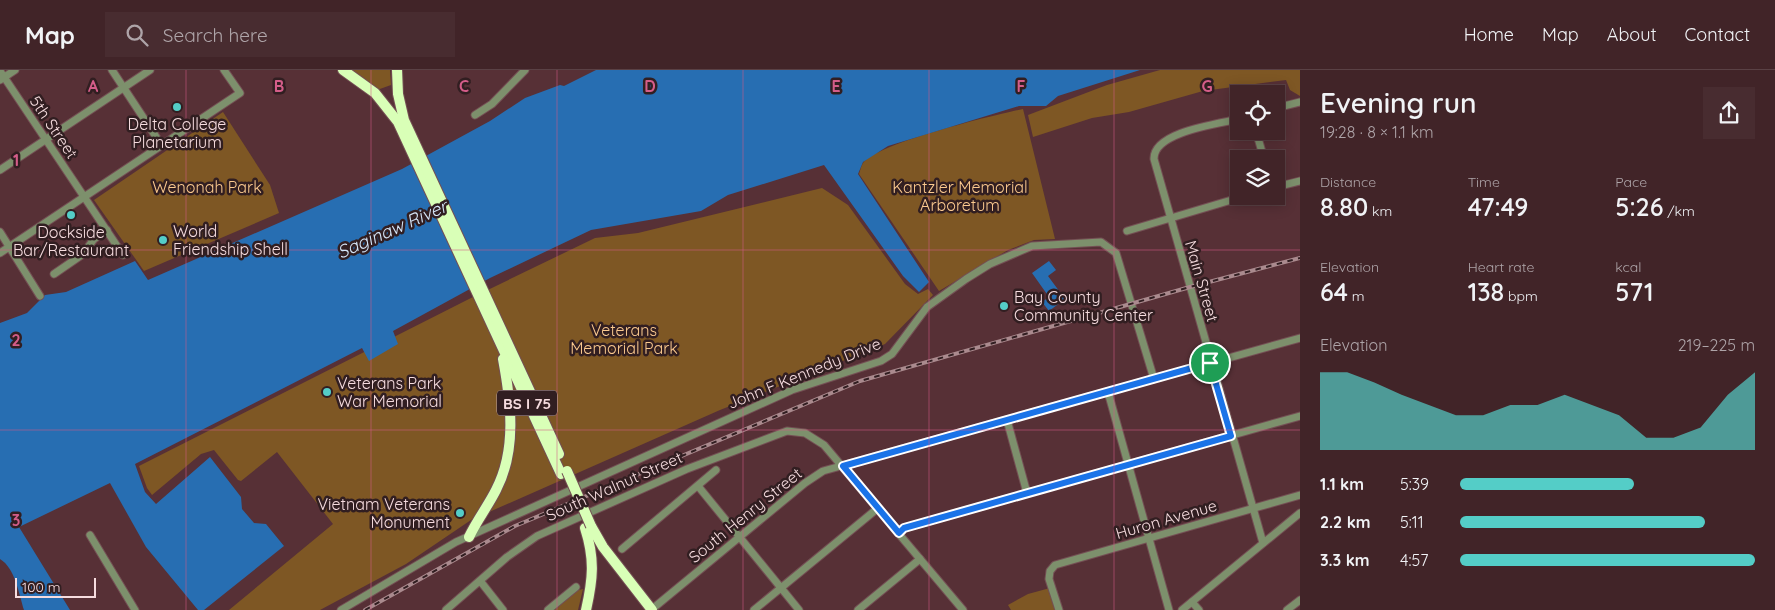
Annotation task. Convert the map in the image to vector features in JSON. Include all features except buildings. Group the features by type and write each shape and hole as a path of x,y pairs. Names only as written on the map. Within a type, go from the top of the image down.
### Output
{"highway":[{"name":"BS I 75","path":"343,70 383,102 409,139 588,527 651,610"},
{"name":"BS I 75","path":"397,70 398,94 409,139"},
{"path":"398,94 401,70"},
{"name":"BS I 75","path":"498,330 500,346 564,472"},
{"path":"469,537 496,490 510,442 508,393 500,346"},
{"name":"BS I 75","path":"586,610 593,563 588,527"}],"street":[{"path":"1,76 16,70"},
{"path":"112,70 162,146"},
{"path":"0,170 150,70"},
{"path":"0,253 240,93 224,70"},
{"path":"477,114 492,104 525,70"},
{"name":"5th Street","path":"1,76 123,255"},
{"path":"1285,106 1300,102"},
{"name":"Main Street","path":"1230,120 1169,137 1160,143 1154,152 1154,159 1210,363 1263,543"},
{"path":"1285,185 1300,181"},
{"path":"1127,231 1230,200"},
{"path":"54,274 83,254 94,239 107,230"},
{"path":"0,232 40,296"},
{"name":"John F Kennedy Drive","path":"341,610 469,537 792,390 881,361 892,354 921,314 939,298 990,264 1032,246 1046,243 1061,245 1101,242 1116,253 1154,379"},
{"name":"South Henry Street","path":"651,610 814,476 823,471 1300,338"},
{"path":"1108,392 1169,610"},
{"path":"899,533 904,528 1300,416"},
{"path":"1007,420 1027,493"},
{"name":"South Walnut Street","path":"446,610 507,557 536,536 687,469 776,433 797,431 813,437 824,445 843,466"},
{"path":"843,466 963,610"},
{"path":"622,549 716,470"},
{"path":"698,486 800,610"},
{"name":"Huron Avenue","path":"1059,610 1049,579 1050,571 1060,563 1300,495"},
{"path":"754,610 878,508"},
{"path":"1182,610 1300,513"},
{"path":"90,536 135,610"},
{"path":"858,610 920,559"},
{"path":"480,582 503,610"},
{"path":"548,610 576,587"},
{"path":"1287,610 1300,600"},
{"path":"1192,602 1199,610"}],"green space":[{"path":"350,70 390,70 391,85 377,90"},
{"path":"1160,70 1300,70 1300,96 1290,90 1286,80 1248,85 1230,85 1230,87 1203,91 1129,112 1092,118 1033,137 1028,115 1107,85"},
{"name":"Kantzler Memorial Arboretum","path":"1023,109 1055,239 1034,240 1008,250 939,291 859,174 862,164 873,155 913,139 964,123"},
{"name":"Wenonah Park","path":"223,112 270,185 279,213 144,271 94,200"},
{"name":"Veterans Memorial Park","path":"822,188 848,205 905,284 918,294 928,289 933,295 885,344 720,410 471,520 406,564 320,610 229,610 333,524 277,452 241,481 238,480 214,450 201,454 152,495 147,488 139,466 469,299 595,238 638,233"},
{"path":"1050,588 1056,610 1011,610 1008,605 1028,594"},
{"path":"583,589 578,610 553,610 575,591"}],"water":[{"name":"Saginaw River","path":"596,70 1140,70 1058,96 1046,106 1019,106 888,146 863,162 858,174 929,282 919,292 903,276 824,165 728,195 701,211 591,230 490,278 393,331 398,344 369,361 362,348 135,464 145,492 156,504 210,457 241,497 242,509 254,523 266,524 284,546 204,610 198,610 146,547 110,483 19,527 70,610 24,610 13,575 0,559 0,323 27,313 45,295 66,292 135,261 148,280 402,169 490,121 525,98 560,85 564,86"},
{"path":"1049,261 1056,270 1048,276 1065,299 1049,311 1042,302 1049,297 1032,273"}],"railway":[{"path":"365,610 515,526 860,381 1190,287 1300,258"}],"place":[{"name":"Delta College Planetarium","path":"177,107"},
{"name":"Dockside Bar/Restaurant","path":"71,215"},
{"name":"World Friendship Shell","path":"163,240"},
{"name":"Bay County Community Center","path":"1004,306"},
{"name":"Veterans Park War Memorial","path":"327,392"},
{"name":"Vietnam Veterans Monument","path":"460,513"}],"route":[{"path":"1210,363 1231,436 904,528 899,533 843,466 1108,392 1210,363"}]}
